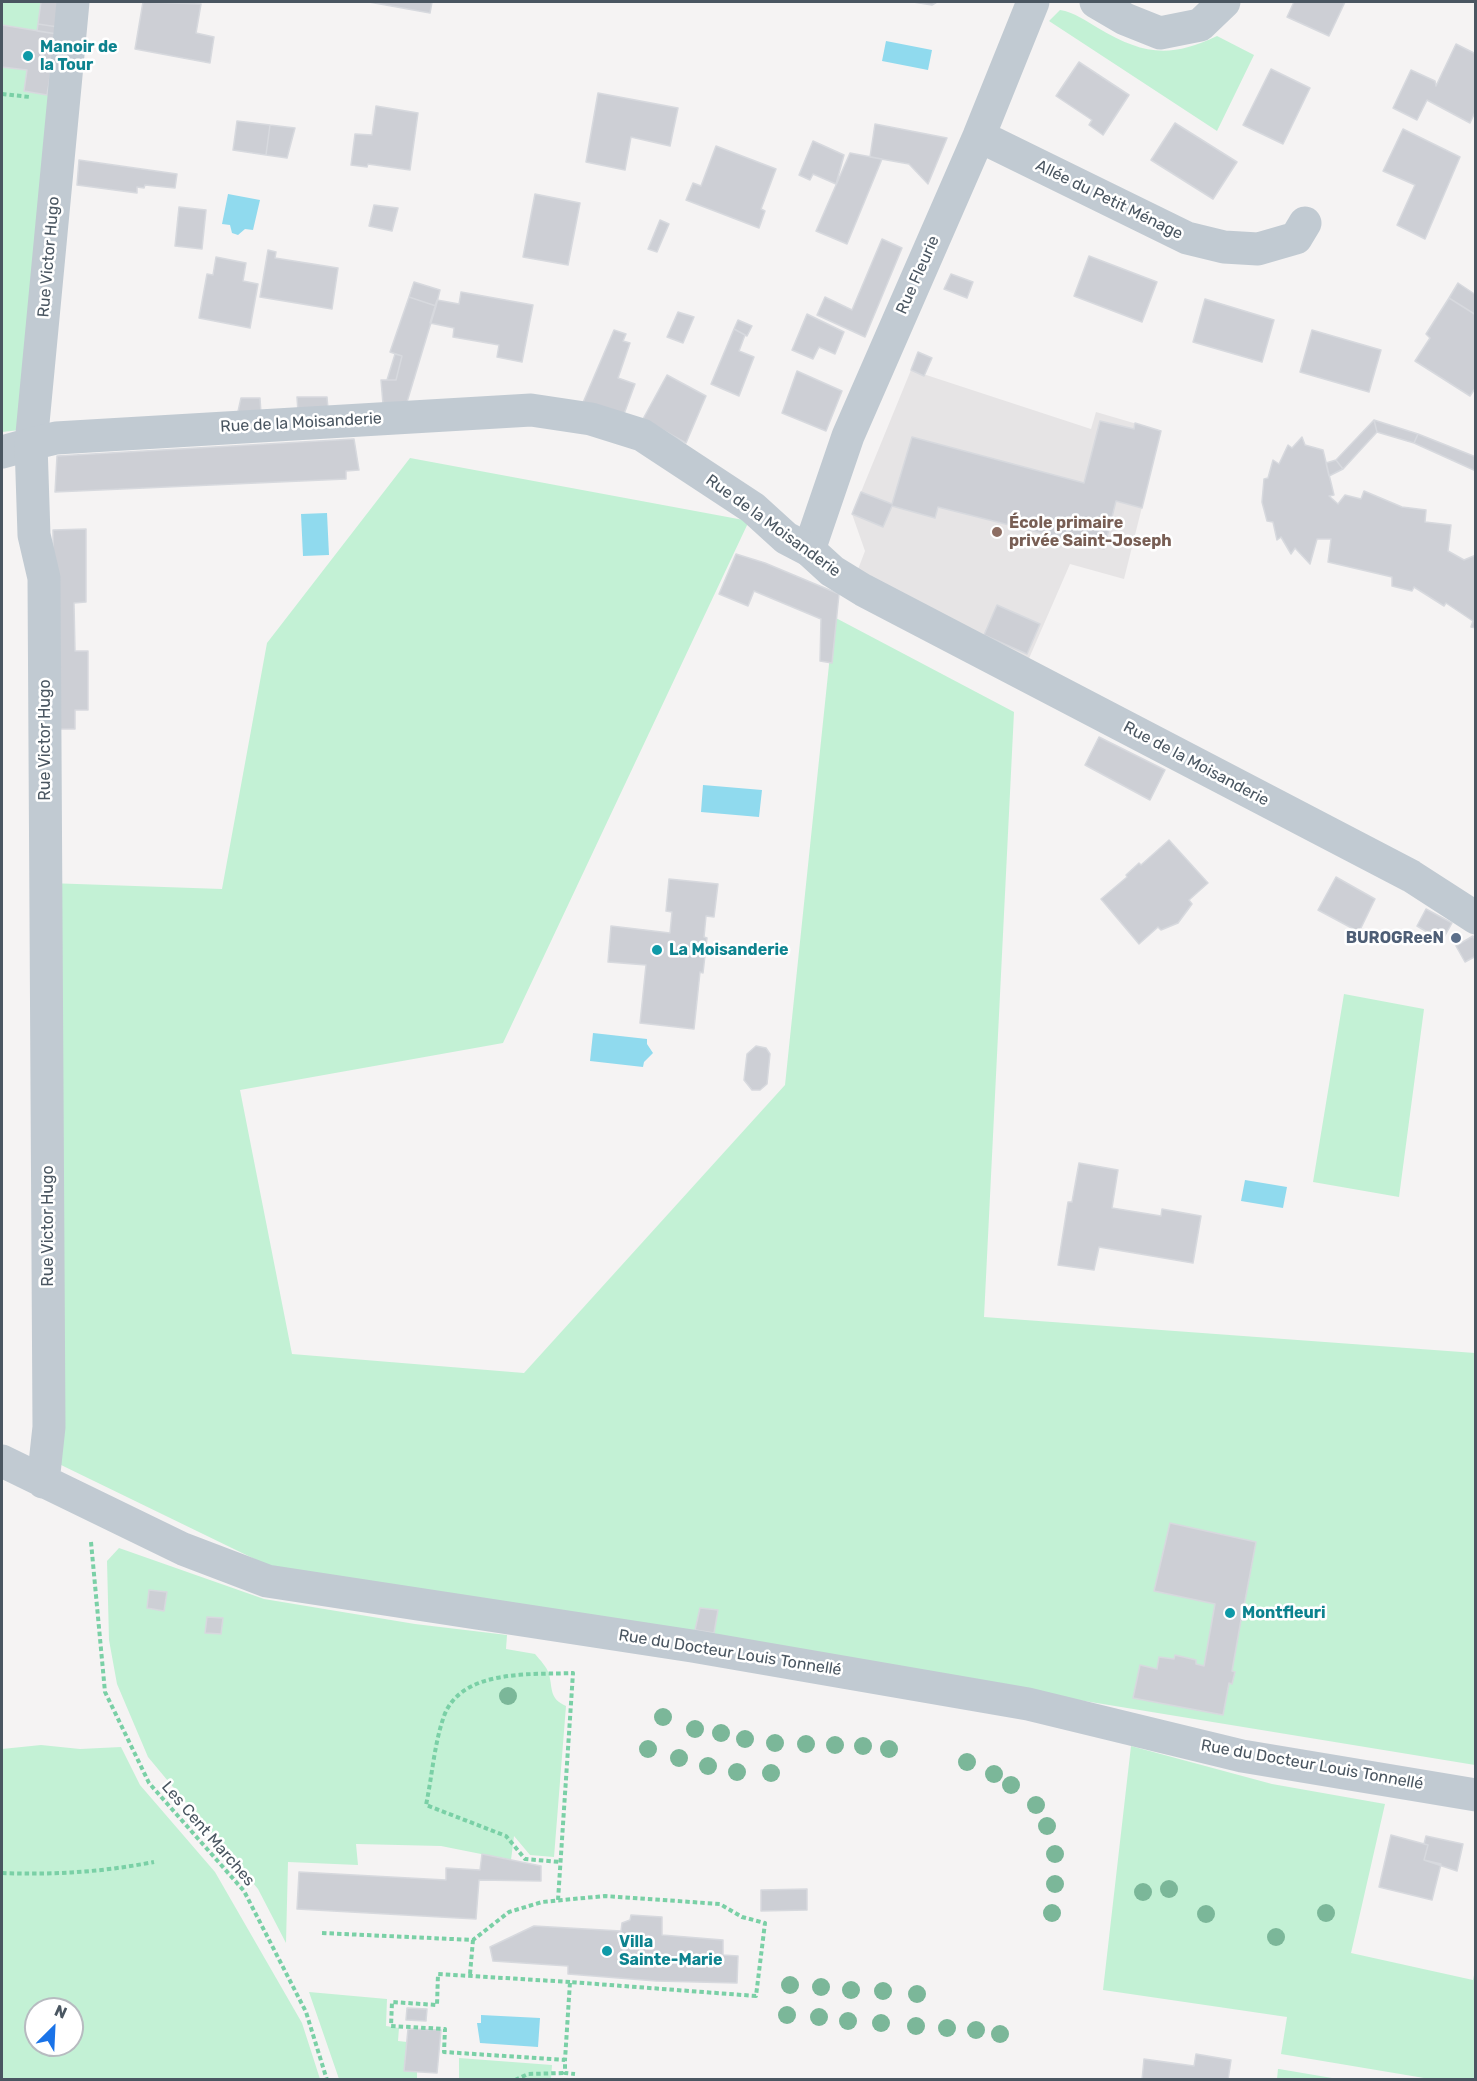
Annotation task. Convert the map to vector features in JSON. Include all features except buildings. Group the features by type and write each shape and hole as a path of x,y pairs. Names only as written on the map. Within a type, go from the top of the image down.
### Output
{"street":[{"name":"Rue Victor Hugo","path":"43,1482 49,1427 44,578 16,448 73,2"},
{"name":"Rue Fleurie","path":"808,550 848,436 979,136 1033,2"},
{"path":"1096,2 1125,19 1160,33 1200,25 1224,2"},
{"name":"Allée du Petit Ménage","path":"979,136 1186,238 1224,247 1258,249 1296,238 1305,223"},
{"name":"Rue de la Moisanderie","path":"16,448 56,438 531,410 591,419 642,435 753,508 786,538 808,550 832,571 863,590 1412,876 1476,918"},
{"name":"Rue du Docteur Louis Tonnellé","path":"2,1461 183,1549 267,1581 692,1646 1028,1704 1242,1756 1476,1796"}],"path":[{"name":"Les Cent Marches","path":"92,1538 90,1550 105,1692 149,1783 244,1891 306,2012 327,2079"},
{"path":"558,1900 561,1862 573,1673 506,1676 470,1686 456,1696 443,1720 426,1805 506,1836 525,1859 561,1862"},
{"path":"2,1873 54,1875 106,1871 154,1862"},
{"path":"322,1934 473,1940 509,1912 542,1902 605,1896 720,1904 742,1917 765,1923 756,1996 470,1974 438,1974 436,2005 392,2002 391,2026 445,2029 444,2052 565,2060"},
{"path":"470,1974 473,1940"},
{"path":"565,2073 570,1982"},
{"path":"515,2079 528,2074 575,2074"}],"shaded area":[{"name":"École primaire privée Saint-Joseph","path":"911,370 1091,429 1096,412 1161,431 1124,579 1070,564 1027,663 857,572 865,551 852,514"}],"green space":[{"path":"2,2 58,2 20,430 2,432"},
{"path":"1060,10 1142,48 1170,50 1184,48 1217,36 1254,55 1217,131 1049,21"},
{"path":"410,458 749,521 503,1043 240,1090 292,1354 524,1373 785,1085 834,617 1014,712 984,1317 1475,1353 1475,1765 273,1568 59,1464 48,883 222,889 267,643"},
{"path":"1344,994 1424,1009 1399,1197 1313,1182"},
{"path":"119,1548 264,1599 415,1624 507,1635 506,1649 535,1654 548,1671 554,1697 566,1706 554,1857 530,1855 514,1836 511,1860 441,1846 356,1844 358,1865 288,1862 286,1943 258,1889 148,1757 117,1684 109,1640 107,1561","holes":["149,1590 167,1592 164,1610 147,1608","207,1617 223,1618 221,1633 205,1632"]},
{"path":"41,1745 80,1749 121,1747 140,1785 215,1872 302,2023 320,2079 2,2079 2,1749"},
{"path":"1131,1746 1272,1784 1385,1804 1351,1953 1473,1980 1475,1970 1475,2079 1430,2079 1281,2054 1287,2017 1103,1990"},
{"path":"309,1992 387,1999 386,2026 399,2028 398,2041 407,2042 404,2071 417,2072 417,2079 339,2079"},
{"path":"459,2058 552,2065 551,2079 459,2079"},
{"path":"1279,2069 1338,2079 1277,2079"}],"water":[{"path":"886,41 932,50 928,70 882,61"},
{"path":"228,194 260,200 253,230 245,229 238,235 232,233 230,225 222,224"},
{"path":"327,513 329,555 303,556 301,514"},
{"path":"703,785 762,790 759,817 701,812"},
{"path":"593,1033 647,1039 647,1044 653,1053 644,1062 643,1067 590,1061"},
{"path":"1245,1180 1287,1187 1283,1208 1241,1201"},
{"path":"481,2015 540,2018 538,2047 480,2043 477,2023 481,2023"}],"place":[{"name":"Manoir de la Tour","path":"28,56"},
{"name":"École primaire privée Saint-Joseph","path":"997,532"},
{"name":"BUROGReeN","path":"1456,938"},
{"name":"La Moisanderie","path":"657,950"},
{"name":"Montfleuri","path":"1230,1613"},
{"name":"Villa Sainte-Marie","path":"607,1951"}]}
